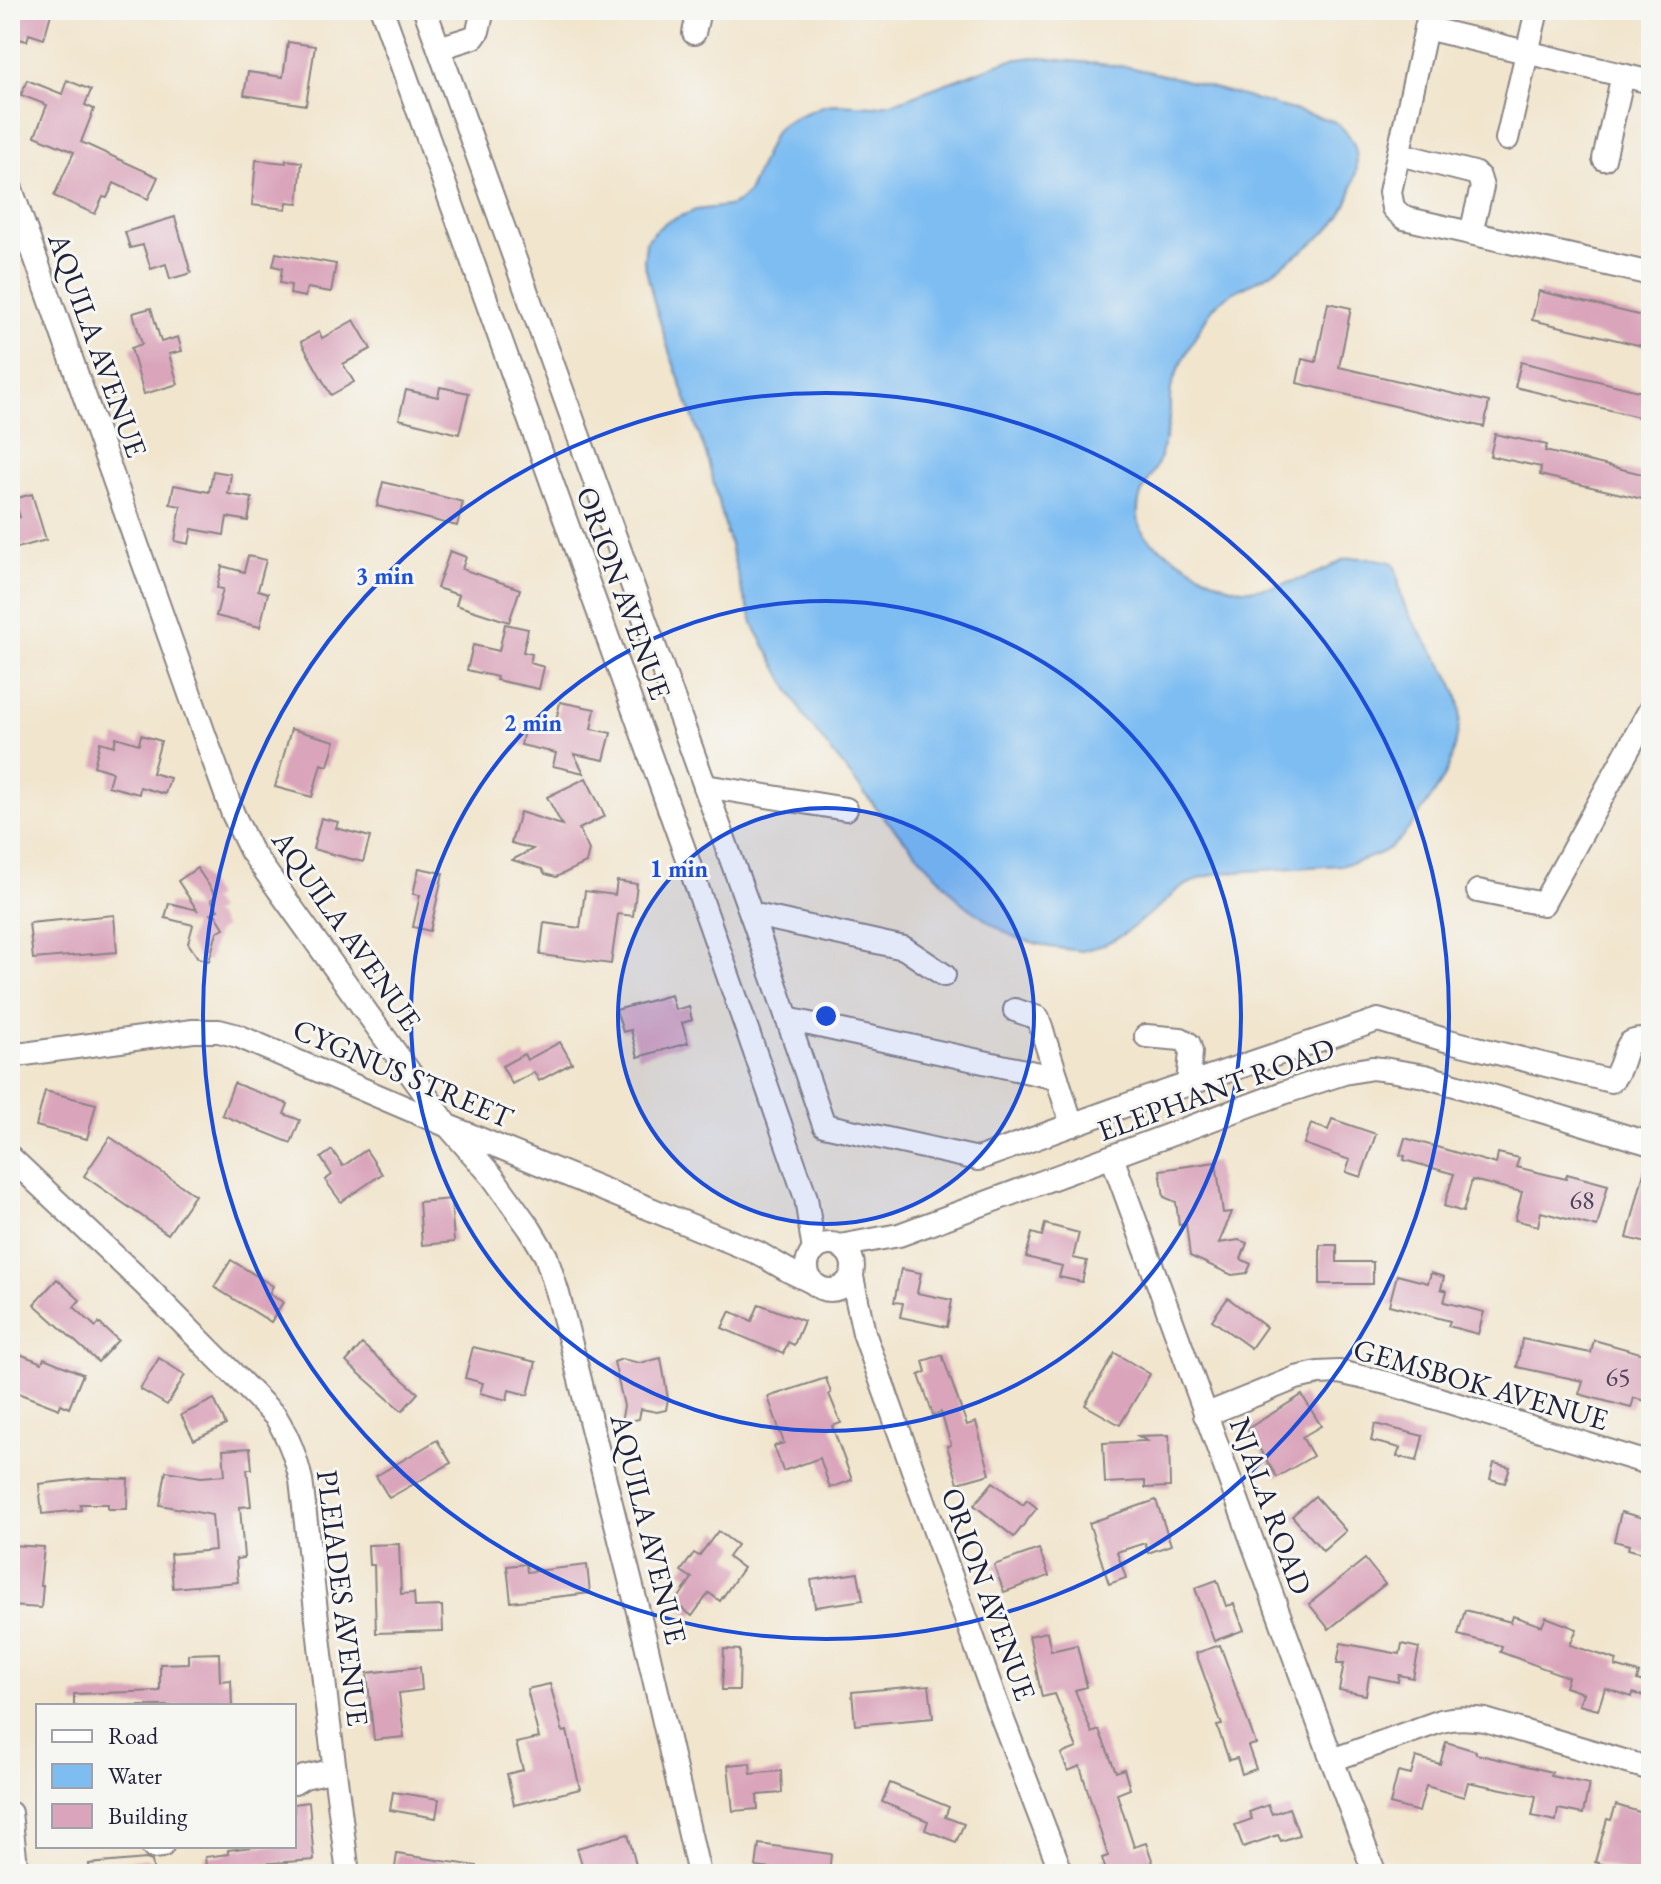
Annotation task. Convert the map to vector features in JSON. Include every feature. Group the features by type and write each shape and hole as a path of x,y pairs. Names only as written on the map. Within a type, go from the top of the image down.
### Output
{"street":[{"name":"ORION AVENUE","path":"382,10 806,1198 812,1253"},
{"path":"425,10 824,1125 978,1159 1378,1020 1611,1081 1619,1074 1629,1044 1651,1040"},
{"path":"439,48 474,37 483,10"},
{"path":"694,33 699,10"},
{"path":"1507,139 1537,10"},
{"path":"1651,82 1527,52 1428,19 1390,192 1393,208 1404,218 1651,274"},
{"path":"1604,159 1623,75"},
{"path":"1399,154 1467,171 1479,177 1482,187 1471,233"},
{"name":"AQUILA AVENUE","path":"10,186 233,814 251,851 448,1126 492,1176 546,1256 641,1621 699,1874"},
{"path":"1478,891 1543,904 1651,708"},
{"path":"705,786 846,809"},
{"path":"751,914 904,948 944,975"},
{"path":"1015,1010 1038,1018 1072,1125"},
{"path":"787,1019 1057,1078"},
{"name":"CYGNUS STREET","path":"10,1056 193,1031 219,1031 261,1044 448,1126 758,1253 822,1286"},
{"path":"1146,1036 1181,1039 1189,1044 1188,1084"},
{"name":"ELEPHANT ROAD","path":"838,1245 899,1235 1295,1088 1372,1068 1425,1076 1651,1144"},
{"name":"PLEIADES AVENUE","path":"10,1157 166,1306 276,1417 295,1453 301,1480 348,1874"},
{"name":"NJALA ROAD","path":"1112,1157 1375,1874"},
{"name":"ORION AVENUE","path":"806,1198 838,1245"},
{"name":"ELEPHANT ROAD","path":"853,1274 866,1257 899,1235"},
{"path":"824,1245 838,1245 851,1256 853,1274 843,1287 822,1286 807,1270 812,1253 824,1245"},
{"name":"CYGNUS STREET","path":"758,1253 783,1259 812,1253"},
{"name":"ORION AVENUE","path":"853,1274 864,1333 996,1702 1062,1874"},
{"name":"ORION AVENUE","path":"822,1286 864,1333"},
{"name":"GEMSBOK AVENUE","path":"1205,1415 1296,1378 1339,1372 1387,1383 1651,1464"},
{"path":"1332,1760 1441,1721 1469,1718 1651,1769"},
{"path":"296,1782 335,1770"},
{"path":"10,1813 17,1874"}],"water":[{"path":"1033,57 1129,67 1177,78 1333,121 1350,136 1357,156 1356,172 1348,201 1336,222 1318,240 1276,270 1222,300 1212,310 1191,345 1171,389 1166,434 1156,466 1140,496 1139,520 1151,542 1206,576 1235,588 1280,585 1350,558 1393,563 1404,604 1451,680 1460,710 1455,748 1443,780 1410,828 1388,849 1342,865 1219,873 1201,878 1178,889 1124,934 1082,951 1049,947 1014,937 960,901 880,813 805,718 755,628 742,591 706,454 669,351 644,261 646,242 666,222 696,210 728,206 748,193 774,133 796,117 825,105 875,106 896,102 1006,61"}],"building":[{"path":"18,10 52,10 44,39 29,34 27,41 11,37"},
{"path":"288,42 315,46 306,105 244,95 248,72 283,77"},
{"path":"27,80 62,94 67,80 91,90 85,105 94,109 81,142 158,177 148,199 114,183 95,214 54,196 74,152 35,136 47,105 21,95"},
{"path":"256,160 302,162 298,203 287,202 286,209 252,205"},
{"path":"175,217 191,273 170,279 166,264 151,269 143,245 130,248 125,232"},
{"path":"276,253 336,264 331,292 307,288 305,297 290,294 291,285 280,283 282,268 273,266"},
{"path":"1539,291 1651,318 1651,348 1532,320"},
{"path":"1328,303 1351,308 1339,367 1489,402 1484,427 1297,383 1302,359 1316,362"},
{"path":"151,308 161,342 178,337 182,351 169,354 178,384 144,394 131,348 142,344 133,313"},
{"path":"354,320 371,349 343,364 354,382 331,395 301,342 319,332 322,338"},
{"path":"1521,362 1651,394 1651,420 1515,387"},
{"path":"440,387 469,393 459,434 399,419 406,390 438,397"},
{"path":"1495,434 1547,445 1545,451 1651,476 1651,501 1540,475 1541,467 1490,456"},
{"path":"213,471 231,474 228,494 252,498 248,521 227,517 224,535 192,529 189,544 175,541 181,506 170,504 174,485 209,492"},
{"path":"383,482 463,502 457,526 377,506"},
{"path":"32,494 46,540 10,550 10,520 20,517 14,499"},
{"path":"450,551 466,557 462,569 520,589 509,622 456,605 459,595 437,588"},
{"path":"248,556 266,560 258,590 268,593 260,627 216,616 223,589 217,588 222,566 244,572"},
{"path":"505,624 528,629 523,652 532,654 530,663 544,667 539,689 467,670 473,645 499,651"},
{"path":"560,702 595,709 591,729 611,733 604,760 574,754 584,773 553,766 556,753 521,745 526,720 555,726"},
{"path":"291,729 335,741 328,766 321,764 312,797 275,787"},
{"path":"141,735 161,741 152,773 170,778 165,794 140,787 139,794 108,786 112,772 94,766 100,742 114,746 116,737 139,744"},
{"path":"586,778 605,816 579,829 589,850 586,863 556,877 545,874 542,869 512,860 533,849 511,843 520,812 562,825 547,797"},
{"path":"321,818 338,822 336,828 370,837 363,862 313,849"},
{"path":"197,868 216,896 211,900 218,910 211,914 216,915 224,928 217,932 209,961 198,958 188,943 193,925 165,918 169,903 197,910 178,881"},
{"path":"419,868 443,873 430,931 413,927 420,895 413,894"},
{"path":"617,881 637,884 633,916 618,914 611,964 540,955 544,923 580,928 585,891 615,895"},
{"path":"114,915 117,952 33,959 29,923"},
{"path":"671,995 675,1010 689,1006 692,1020 682,1023 688,1043 638,1057 631,1030 623,1032 616,1010"},
{"path":"560,1042 572,1063 539,1081 534,1072 512,1084 502,1066 524,1054 527,1060"},
{"path":"234,1083 288,1104 284,1114 300,1120 291,1143 222,1115"},
{"path":"45,1091 96,1104 87,1139 36,1126"},
{"path":"1332,1119 1376,1134 1361,1177 1346,1172 1350,1160 1304,1144 1311,1124 1328,1130"},
{"path":"110,1137 195,1195 168,1234 84,1176"},
{"path":"1405,1138 1496,1164 1498,1153 1519,1158 1516,1167 1566,1179 1567,1174 1608,1185 1597,1227 1541,1212 1538,1226 1515,1220 1522,1192 1472,1180 1463,1212 1444,1206 1454,1174 1404,1160 1405,1156 1400,1155"},
{"path":"332,1150 343,1166 366,1150 382,1174 341,1202 325,1180 332,1175 321,1158"},
{"path":"1216,1162 1223,1213 1232,1212 1219,1243 1239,1240 1247,1243 1241,1259 1251,1264 1247,1273 1232,1275 1190,1256 1186,1224 1179,1225 1176,1202 1164,1197 1160,1170"},
{"path":"1646,1164 1651,1165 1651,1244 1627,1238"},
{"path":"451,1199 454,1242 422,1245 419,1202"},
{"path":"1045,1224 1079,1233 1073,1258 1087,1261 1082,1282 1059,1277 1062,1266 1026,1257 1032,1233 1042,1236"},
{"path":"1320,1245 1337,1245 1337,1262 1373,1262 1373,1284 1320,1284"},
{"path":"231,1260 273,1286 269,1294 283,1302 271,1322 214,1287"},
{"path":"901,1269 921,1273 917,1293 952,1300 947,1327 900,1317 903,1303 894,1302"},
{"path":"1431,1273 1444,1277 1441,1289 1447,1291 1444,1302 1484,1312 1478,1334 1448,1326 1450,1321 1389,1305 1397,1275 1428,1283"},
{"path":"57,1279 80,1300 74,1307 96,1327 99,1323 118,1340 98,1362 34,1304"},
{"path":"1228,1298 1266,1327 1251,1348 1212,1320"},
{"path":"759,1304 804,1321 794,1345 788,1342 783,1354 722,1328 730,1311 752,1321"},
{"path":"1522,1339 1591,1353 1594,1340 1651,1356 1649,1402 1634,1398 1631,1408 1579,1394 1583,1381 1517,1367"},
{"path":"362,1344 418,1393 402,1411 346,1362"},
{"path":"473,1347 536,1362 528,1395 509,1390 507,1400 480,1393 483,1383 465,1378"},
{"path":"10,1350 42,1363 44,1358 83,1374 69,1408 61,1404 59,1409 10,1390"},
{"path":"1115,1353 1150,1374 1120,1425 1085,1405"},
{"path":"942,1355 967,1425 976,1422 990,1474 958,1483 941,1412 933,1415 919,1375 926,1372 923,1361"},
{"path":"159,1358 185,1375 167,1405 140,1389"},
{"path":"661,1358 668,1399 666,1410 641,1409 639,1419 621,1423 624,1406 614,1362 622,1359 640,1363"},
{"path":"826,1378 841,1423 832,1426 852,1480 830,1488 820,1458 783,1471 774,1446 784,1443 768,1397"},
{"path":"1302,1395 1321,1426 1302,1437 1313,1456 1277,1477 1247,1429"},
{"path":"214,1399 226,1425 194,1440 181,1415"},
{"path":"1375,1424 1423,1436 1417,1461 1397,1456 1400,1448 1371,1441"},
{"path":"1169,1435 1170,1487 1145,1488 1145,1481 1105,1483 1103,1443 1147,1441 1138,1436"},
{"path":"437,1440 451,1463 389,1498 376,1476"},
{"path":"250,1448 252,1469 247,1469 251,1506 240,1507 244,1558 236,1559 238,1582 173,1588 170,1554 215,1550 212,1515 160,1505 166,1471 201,1477 225,1475 223,1450"},
{"path":"1494,1463 1510,1467 1505,1483 1490,1479"},
{"path":"91,1478 128,1479 127,1509 108,1509 108,1504 80,1504 81,1510 42,1514 39,1484"},
{"path":"993,1482 1023,1505 1027,1500 1037,1508 1014,1537 974,1505"},
{"path":"1315,1496 1346,1531 1323,1551 1292,1516"},
{"path":"1156,1500 1171,1545 1148,1553 1145,1543 1117,1552 1126,1578 1109,1584 1089,1523"},
{"path":"1621,1512 1647,1519 1644,1530 1651,1532 1651,1555 1628,1549 1629,1545 1614,1541"},
{"path":"718,1531 737,1545 728,1557 743,1568 720,1601 709,1593 692,1616 675,1603 692,1578 681,1571 694,1553 699,1556"},
{"path":"399,1544 401,1594 414,1593 415,1607 442,1606 443,1631 376,1633 374,1565 369,1565 368,1545"},
{"path":"10,1545 44,1547 41,1608 10,1606"},
{"path":"1039,1549 1049,1576 1004,1592 994,1565"},
{"path":"1365,1559 1385,1584 1329,1629 1309,1604"},
{"path":"526,1564 527,1572 587,1565 590,1593 511,1602 507,1566"},
{"path":"858,1573 863,1600 815,1607 811,1580"},
{"path":"1217,1580 1226,1606 1234,1604 1244,1630 1214,1641 1195,1588"},
{"path":"1465,1610 1511,1622 1513,1616 1542,1626 1546,1617 1577,1629 1570,1645 1617,1660 1615,1666 1639,1673 1637,1680 1651,1684 1651,1698 1633,1693 1632,1697 1605,1688 1598,1710 1579,1705 1583,1693 1565,1687 1568,1677 1500,1652 1502,1646 1458,1635"},
{"path":"1047,1632 1051,1651 1077,1645 1087,1687 1075,1690 1092,1733 1099,1730 1116,1772 1124,1769 1130,1789 1117,1794 1134,1847 1146,1843 1157,1874 1107,1874 1102,1858 1108,1856 1080,1766 1068,1771 1061,1754 1077,1748 1055,1694 1042,1697 1029,1636"},
{"path":"1341,1643 1400,1654 1402,1644 1419,1648 1413,1678 1399,1675 1398,1682 1369,1676 1366,1695 1339,1690 1344,1663 1337,1663"},
{"path":"1220,1645 1256,1744 1248,1746 1256,1769 1242,1774 1237,1758 1229,1760 1217,1726 1222,1725 1196,1653"},
{"path":"724,1649 740,1650 739,1690 722,1690"},
{"path":"219,1653 220,1681 231,1680 232,1704 74,1704 74,1694 160,1691 160,1664 188,1663 188,1654"},
{"path":"420,1667 422,1690 399,1693 404,1737 374,1740 367,1673"},
{"path":"550,1684 563,1732 567,1731 580,1789 514,1805 507,1774 523,1770 516,1743 539,1738 527,1689"},
{"path":"929,1685 933,1718 855,1725 852,1692"},
{"path":"1446,1742 1476,1751 1476,1754 1589,1784 1583,1814 1558,1809 1556,1821 1532,1816 1536,1796 1468,1782 1464,1797 1426,1786 1419,1812 1390,1804 1398,1772 1411,1775 1416,1757 1440,1764"},
{"path":"750,1763 751,1774 781,1771 782,1793 757,1795 758,1809 733,1811 728,1765"},
{"path":"890,1783 949,1807 945,1817 964,1824 956,1842 925,1830 928,1821 882,1802"},
{"path":"393,1792 439,1799 436,1818 390,1810"},
{"path":"309,1802 314,1860 258,1864 258,1872 250,1874 207,1874 205,1857 228,1854 228,1850 296,1848 296,1804"},
{"path":"1268,1805 1272,1814 1289,1808 1299,1835 1281,1841 1278,1835 1243,1847 1235,1825 1252,1819 1249,1812"},
{"path":"1616,1805 1646,1814 1639,1837 1651,1840 1651,1851 1644,1874 1624,1874 1625,1871 1595,1862 1607,1819 1611,1820"},
{"path":"628,1834 637,1869 618,1874 585,1874 577,1848"},
{"path":"759,1844 831,1854 829,1873 815,1870 814,1874 779,1874 779,1870 756,1867"},
{"path":"397,1854 477,1866 477,1874 394,1874"},
{"path":"152,1861 154,1874 89,1874 89,1864"}]}
